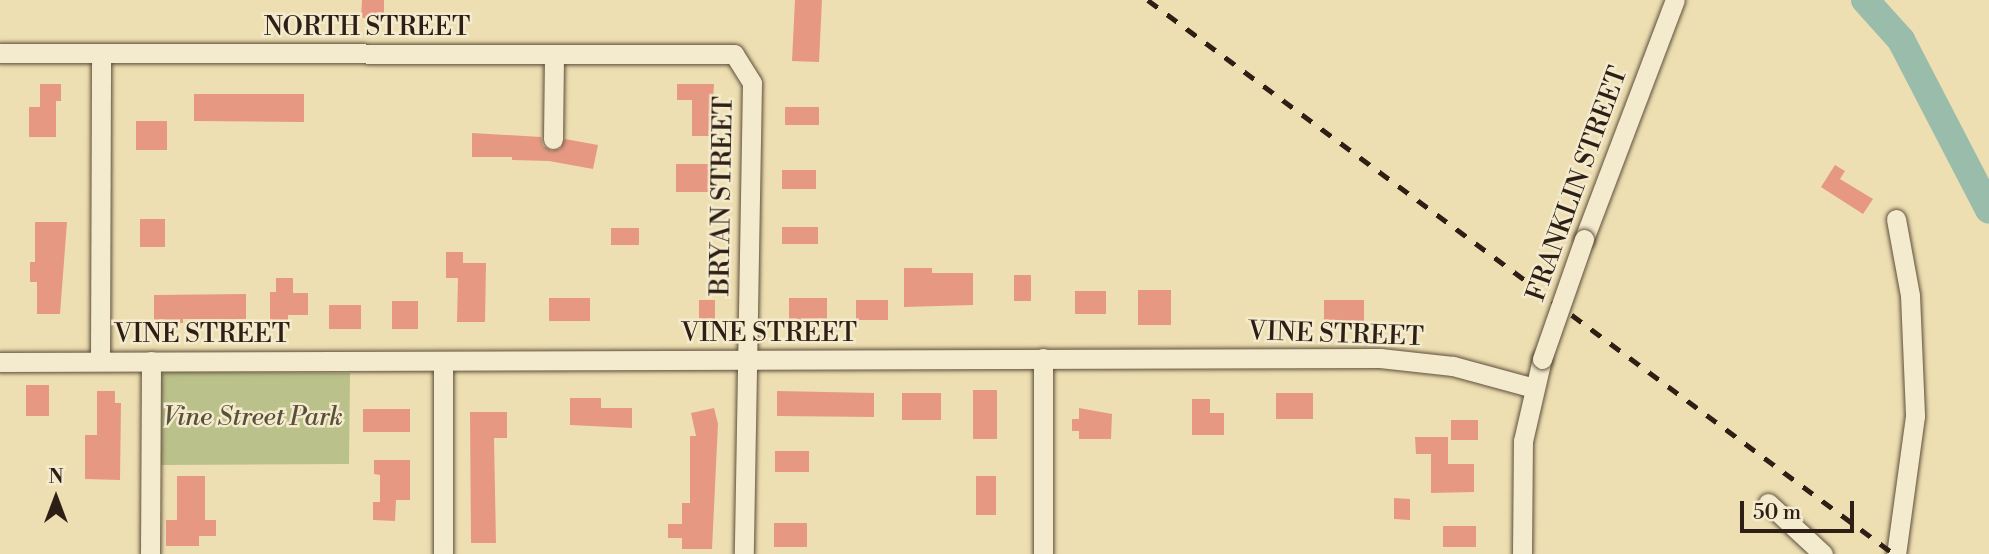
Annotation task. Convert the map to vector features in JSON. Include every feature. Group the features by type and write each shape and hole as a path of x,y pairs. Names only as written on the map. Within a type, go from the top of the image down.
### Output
{"street":[{"name":"FRANKLIN STREET","path":"1522,554 1523,441 1542,359 1584,239 1675,0"},
{"name":"NORTH STREET","path":"0,53 734,54"},
{"path":"553,139 554,54"},
{"name":"BRYAN STREET","path":"734,54 752,83 744,554"},
{"path":"100,361 101,55"},
{"path":"1896,219 1910,295 1915,416 1896,554"},
{"path":"1043,554 1044,358"},
{"name":"VINE STREET","path":"0,362 1380,358 1453,366 1534,388"},
{"path":"150,554 151,362"},
{"path":"443,362 443,554"},
{"path":"1768,503 1823,554"}],"green space":[{"name":"Vine Street Park","path":"166,372 350,373 349,464 156,465 159,376"}],"building":[{"path":"362,0 384,0 384,18 361,18"},
{"path":"795,0 822,0 819,62 792,61"},
{"path":"40,84 61,84 61,101 56,101 56,137 29,137 29,107 40,107"},
{"path":"677,84 714,84 711,136 692,136 692,100 677,100"},
{"path":"194,94 304,94 304,122 194,121"},
{"path":"785,107 819,107 819,125 785,125"},
{"path":"136,121 167,121 167,150 136,150"},
{"path":"472,133 541,137 543,146 552,151 560,149 565,139 598,145 593,169 549,161 512,160 512,157 472,157"},
{"path":"676,164 711,164 711,192 676,192"},
{"path":"1835,165 1845,171 1840,179 1873,199 1863,214 1821,187"},
{"path":"782,170 816,170 816,189 782,189"},
{"path":"140,219 165,219 165,247 140,247"},
{"path":"35,222 67,222 60,314 37,314 37,282 30,282 30,262 35,262"},
{"path":"782,227 818,227 818,244 782,244"},
{"path":"611,228 639,228 639,245 611,245"},
{"path":"446,252 463,252 463,263 486,263 485,322 457,322 458,278 446,278"},
{"path":"904,268 932,268 932,273 973,273 973,305 904,307"},
{"path":"1014,275 1031,275 1031,301 1014,301"},
{"path":"276,278 293,278 293,293 308,293 308,315 288,315 288,325 270,325 270,292 276,292"},
{"path":"1138,290 1171,290 1171,325 1138,325"},
{"path":"1075,291 1106,291 1106,314 1075,314"},
{"path":"246,294 246,319 183,319 183,323 154,323 154,295"},
{"path":"549,298 590,298 590,321 549,321"},
{"path":"789,298 827,298 827,322 789,322"},
{"path":"699,300 715,300 715,325 699,325"},
{"path":"856,300 888,300 888,320 856,320"},
{"path":"1324,300 1364,300 1364,326 1324,326"},
{"path":"392,301 418,301 418,329 392,329"},
{"path":"329,305 361,305 361,329 329,329"},
{"path":"26,385 49,385 49,416 26,416"},
{"path":"973,390 997,390 997,439 973,439"},
{"path":"97,391 115,391 115,403 121,403 120,480 85,479 85,435 97,435"},
{"path":"777,391 874,393 874,417 777,416"},
{"path":"902,393 941,393 941,420 902,420"},
{"path":"1276,393 1313,393 1313,419 1276,419"},
{"path":"570,398 601,398 601,408 632,408 632,428 570,425"},
{"path":"1192,399 1210,399 1210,413 1224,413 1224,435 1192,435"},
{"path":"714,408 718,424 712,549 682,549 682,538 668,538 668,524 682,524 682,503 690,503 690,436 696,436 691,413"},
{"path":"1079,408 1112,414 1111,439 1079,439 1079,431 1072,431 1072,419 1079,419"},
{"path":"363,409 410,409 410,432 363,432"},
{"path":"470,412 507,412 507,438 494,438 496,543 471,543"},
{"path":"1451,420 1478,420 1478,440 1451,440"},
{"path":"1415,437 1448,437 1448,464 1474,464 1474,492 1431,493 1431,454 1416,454"},
{"path":"775,451 809,451 809,472 775,472"},
{"path":"374,460 410,460 410,500 396,500 395,521 373,520 373,502 380,502 380,475 374,474"},
{"path":"177,476 205,476 205,520 216,520 216,536 199,536 199,546 166,546 166,520 177,520"},
{"path":"976,476 996,476 996,515 976,515"},
{"path":"1394,498 1410,499 1410,520 1394,519"},
{"path":"774,523 807,523 807,547 774,547"},
{"path":"1443,526 1476,526 1476,547 1443,547"}],"waterway":[{"path":"1865,0 1901,40 1989,210"}],"railway":[{"path":"1148,0 1894,554"}]}
